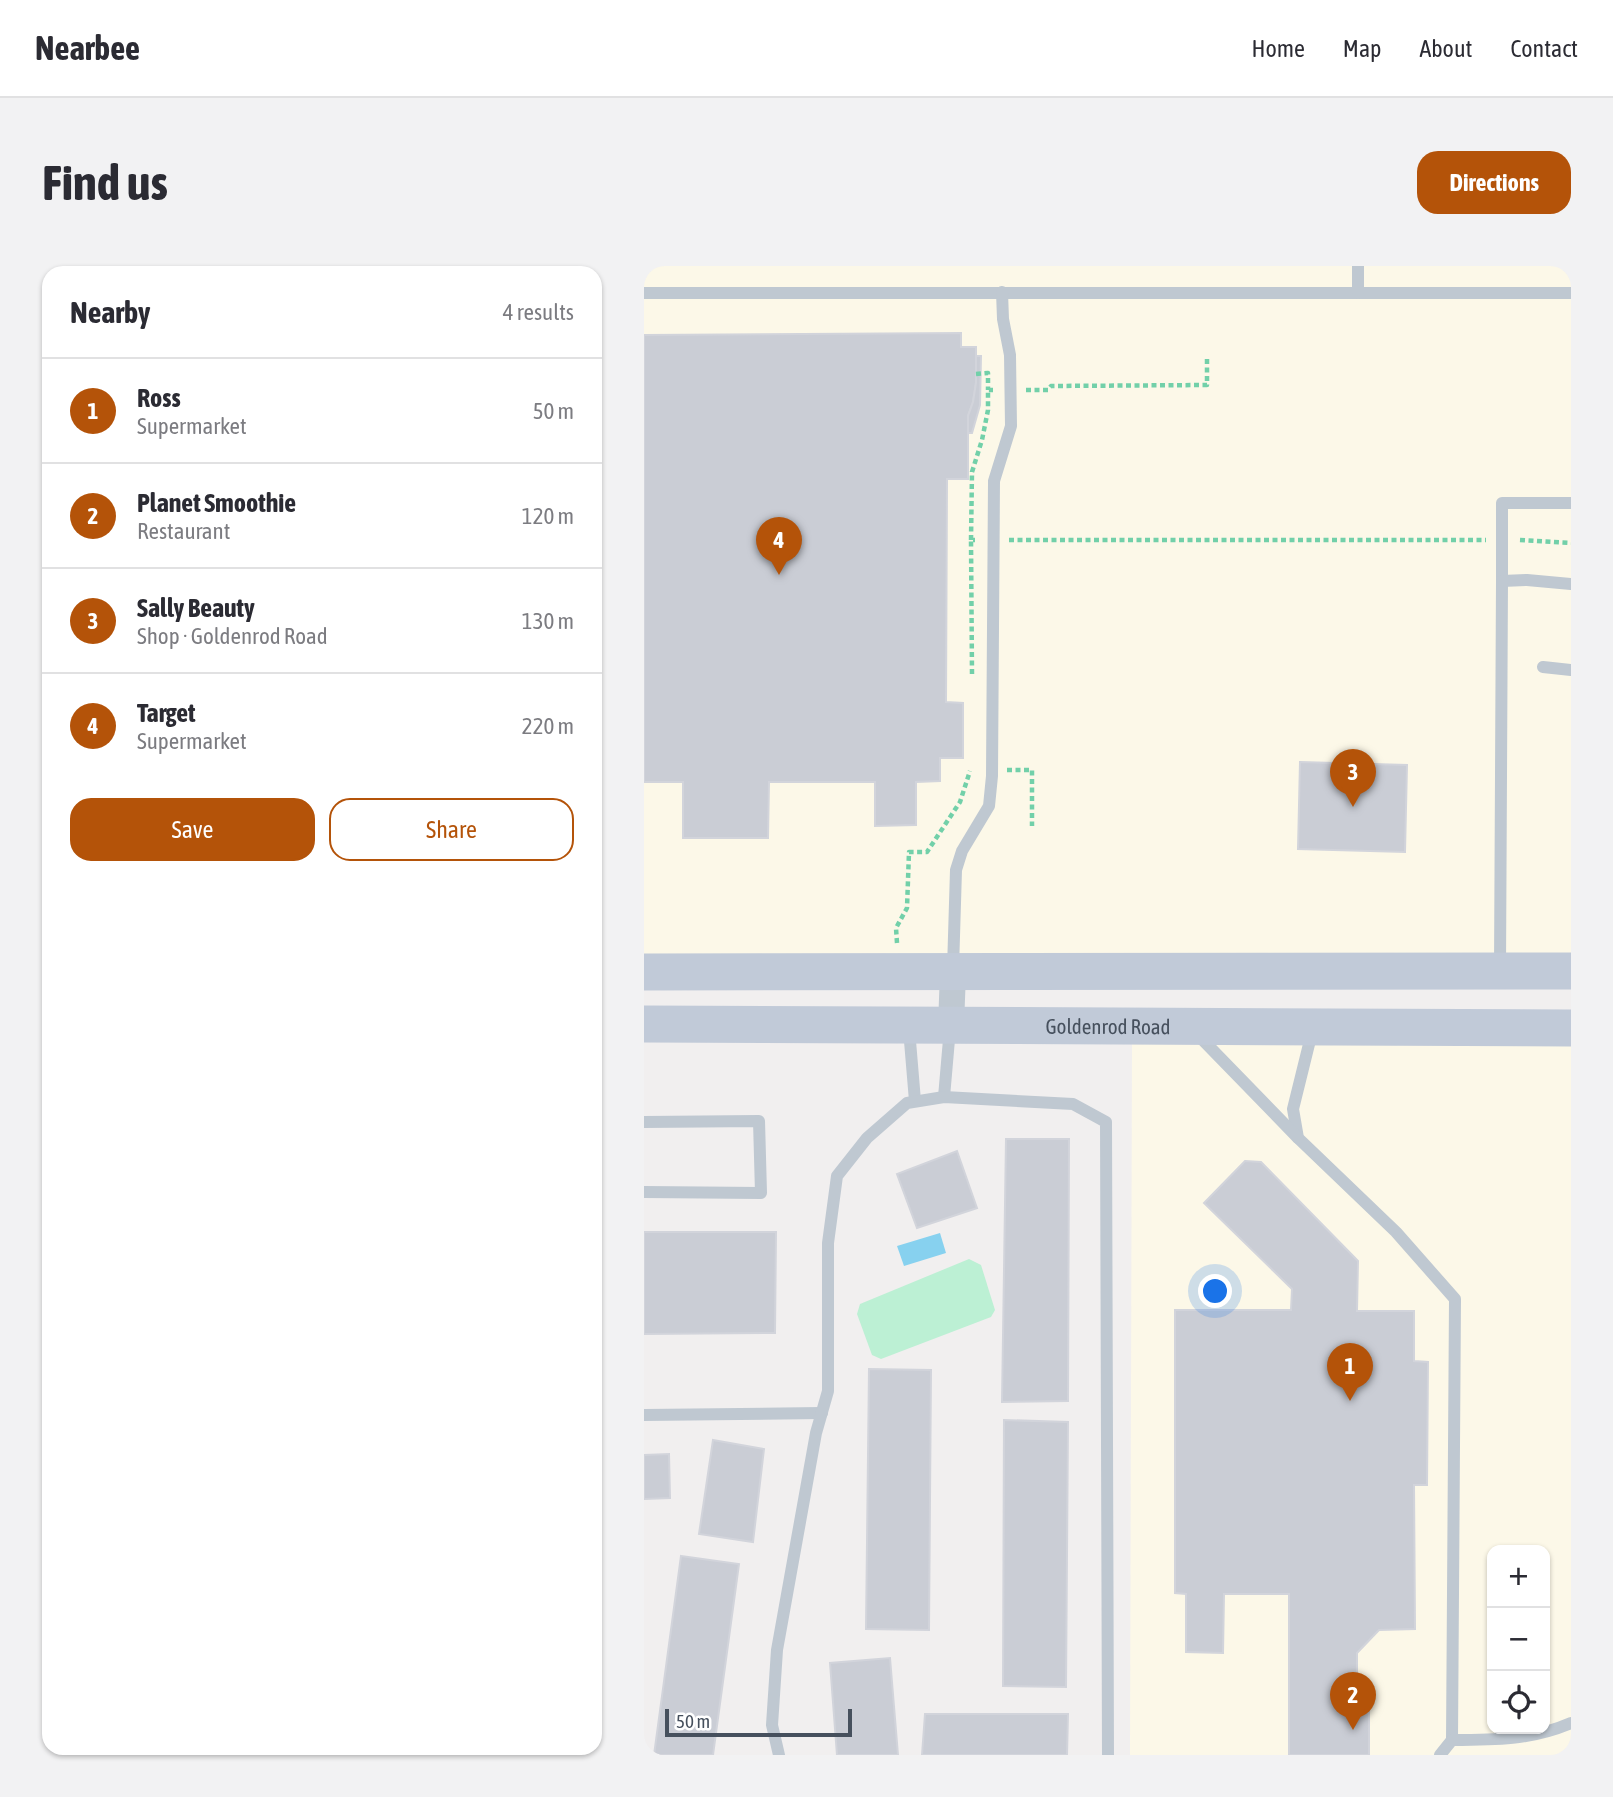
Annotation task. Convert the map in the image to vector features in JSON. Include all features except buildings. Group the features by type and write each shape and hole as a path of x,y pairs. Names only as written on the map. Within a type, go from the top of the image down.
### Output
{"main road":[{"path":"644,983 662,972 1571,971"},
{"name":"Goldenrod Road","path":"644,1024 1313,1027 1560,1031"}],"street":[{"path":"951,1025 953,973"}],"lane":[{"path":"1358,266 1358,293"},
{"path":"953,973 956,870 962,851 989,806 992,771 994,481 1011,426 1010,355 1003,318 1002,292"},
{"path":"644,293 1571,293"},
{"path":"1500,970 1503,503 1571,503"},
{"path":"1502,581 1571,584"},
{"path":"1543,667 1571,670"},
{"path":"909,1025 915,1101"},
{"path":"944,1097 951,1025"},
{"path":"1189,1027 1298,1138 1396,1232 1455,1299 1452,1740 1440,1755"},
{"path":"1298,1138 1293,1109 1313,1027"},
{"path":"779,1755 772,1725 777,1650 829,1378 828,1243 837,1175 867,1138 907,1102 944,1097 1073,1104 1106,1122 1108,1755"},
{"path":"644,1122 759,1121 761,1193 644,1192"},
{"path":"644,1415 822,1413"},
{"path":"1452,1740 1511,1739 1539,1735 1571,1723"}],"path":[{"path":"988,390 1048,390 1051,386 1207,385 1207,356"},
{"path":"972,676 972,471 988,410 988,373 976,374"},
{"path":"971,540 1534,540 1571,544"},
{"path":"897,946 896,928 907,908 909,852 927,852 960,802 971,771 972,758"},
{"path":"971,771 1032,770 1032,827"}],"shaded area":[{"path":"644,266 1571,266 1571,969 644,968"},
{"path":"1571,1035 1571,1755 1130,1755 1132,1038"}],"green space":[{"path":"969,1259 981,1265 995,1310 991,1317 881,1359 872,1355 857,1314 860,1304"}],"water":[{"path":"940,1233 946,1253 904,1266 897,1246"}],"place":[{"name":"Target","path":"779,575"},
{"name":"Sally Beauty","path":"1353,807"},
{"name":"Ross","path":"1350,1401"},
{"name":"Planet Smoothie","path":"1353,1730"}]}
